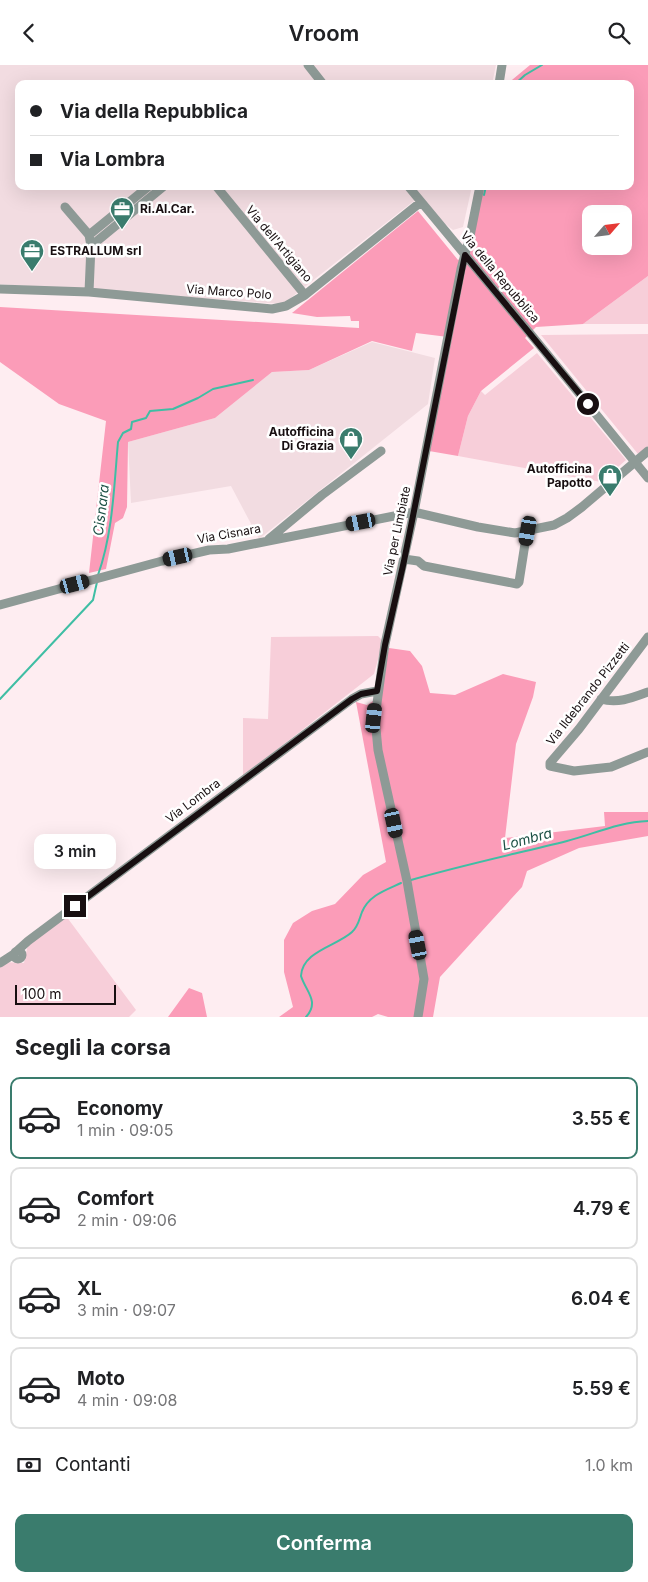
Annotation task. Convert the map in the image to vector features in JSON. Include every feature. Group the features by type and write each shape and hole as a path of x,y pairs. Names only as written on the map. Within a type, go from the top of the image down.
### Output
{"street":[{"path":"308,65 321,80"},
{"path":"500,80 502,65"},
{"path":"89,235 143,190"},
{"path":"91,246 159,190"},
{"name":"Via dell'Artigiano","path":"219,190 305,295"},
{"name":"Via della Repubblica","path":"411,190 648,478"},
{"name":"Via per Limbiate","path":"418,1017 424,979 407,881 378,750 374,718 385,645 479,190"},
{"name":"Via Marco Polo","path":"0,289 89,292 272,309 286,306 305,295 420,202"},
{"path":"64,207 89,235 91,246 89,292"},
{"path":"268,540 322,495 381,451"},
{"path":"414,512 515,533 554,525 582,507 648,451"},
{"name":"Via Cisnara","path":"0,605 107,575 209,550 228,549 414,512"},
{"path":"404,559 418,561 424,567 517,584 519,582 528,531"},
{"name":"Via Ildebrando Pizzetti","path":"648,637 579,729 550,763 550,766 574,771 611,767 648,752"},
{"name":"Via Lombra","path":"12,956 28,941 352,699 361,694 377,691"},
{"path":"600,699 609,702 624,700 648,692"}],"shaded area":[{"path":"0,65 496,65 493,80 15,80 15,190 471,190 463,227 453,230 415,200 283,304 0,284"},
{"path":"530,65 648,65 648,276 583,324 536,327 525,338 534,348 481,391 468,416 458,456 429,451 448,337 416,333 412,351 372,341 309,370 272,372 215,418 128,442 127,507 123,518 115,523 106,569 89,573 106,421 59,404 0,362 0,307 359,328 359,321 351,321 350,316 317,317 292,313 418,211 458,260 470,251 483,190 634,190 634,80 512,80"},
{"path":"648,276 648,324 583,324"},
{"path":"648,334 648,446 638,454 541,335"},
{"path":"372,342 435,358 428,404 259,539 231,486 131,503 128,442 215,418 272,372 309,370"},
{"path":"537,353 626,460 601,482 458,456 468,416 481,391 485,395"},
{"path":"378,636 383,641 374,674 243,776 243,718 268,719 271,637"},
{"path":"389,648 410,651 422,666 430,693 455,695 503,674 536,682 533,697 516,744 505,838 605,826 604,812 648,812 648,836 579,848 527,871 522,887 440,977 433,1017 388,1017 378,1014 372,1017 279,1017 293,1007 284,972 284,940 293,923 312,911 335,904 363,875 386,862 356,702 367,705 379,697"},
{"path":"66,916 136,1010 129,1017 0,1017 0,965 3,962 24,963 28,944"},
{"path":"189,988 202,993 207,1017 168,1017"}],"waterway":[{"name":"Cisnara","path":"519,80 542,65"},
{"name":"Cisnara","path":"484,195 485,190"},
{"name":"Cisnara","path":"98,575 110,526 118,442 123,433 131,429 132,422 146,418 150,411 173,409 213,389 253,380"},
{"name":"Cisnara","path":"0,699 93,600 97,582"},
{"name":"Lombra","path":"411,880 567,841 617,826 648,821"},
{"name":"Lombra","path":"306,1017 312,1006 311,996 301,976 307,961 321,950 352,932 357,926 365,906 373,897 401,883"}],"place":[{"name":"Ri.Al.Car.","path":"122,230"},
{"name":"ESTRALLUM srl","path":"32,272"},
{"name":"Autofficina Di Grazia","path":"351,460"},
{"name":"Autofficina Papotto","path":"610,497"}],"route":[{"path":"75,906 352,699 361,694 377,691 465,255 588,404"}]}
